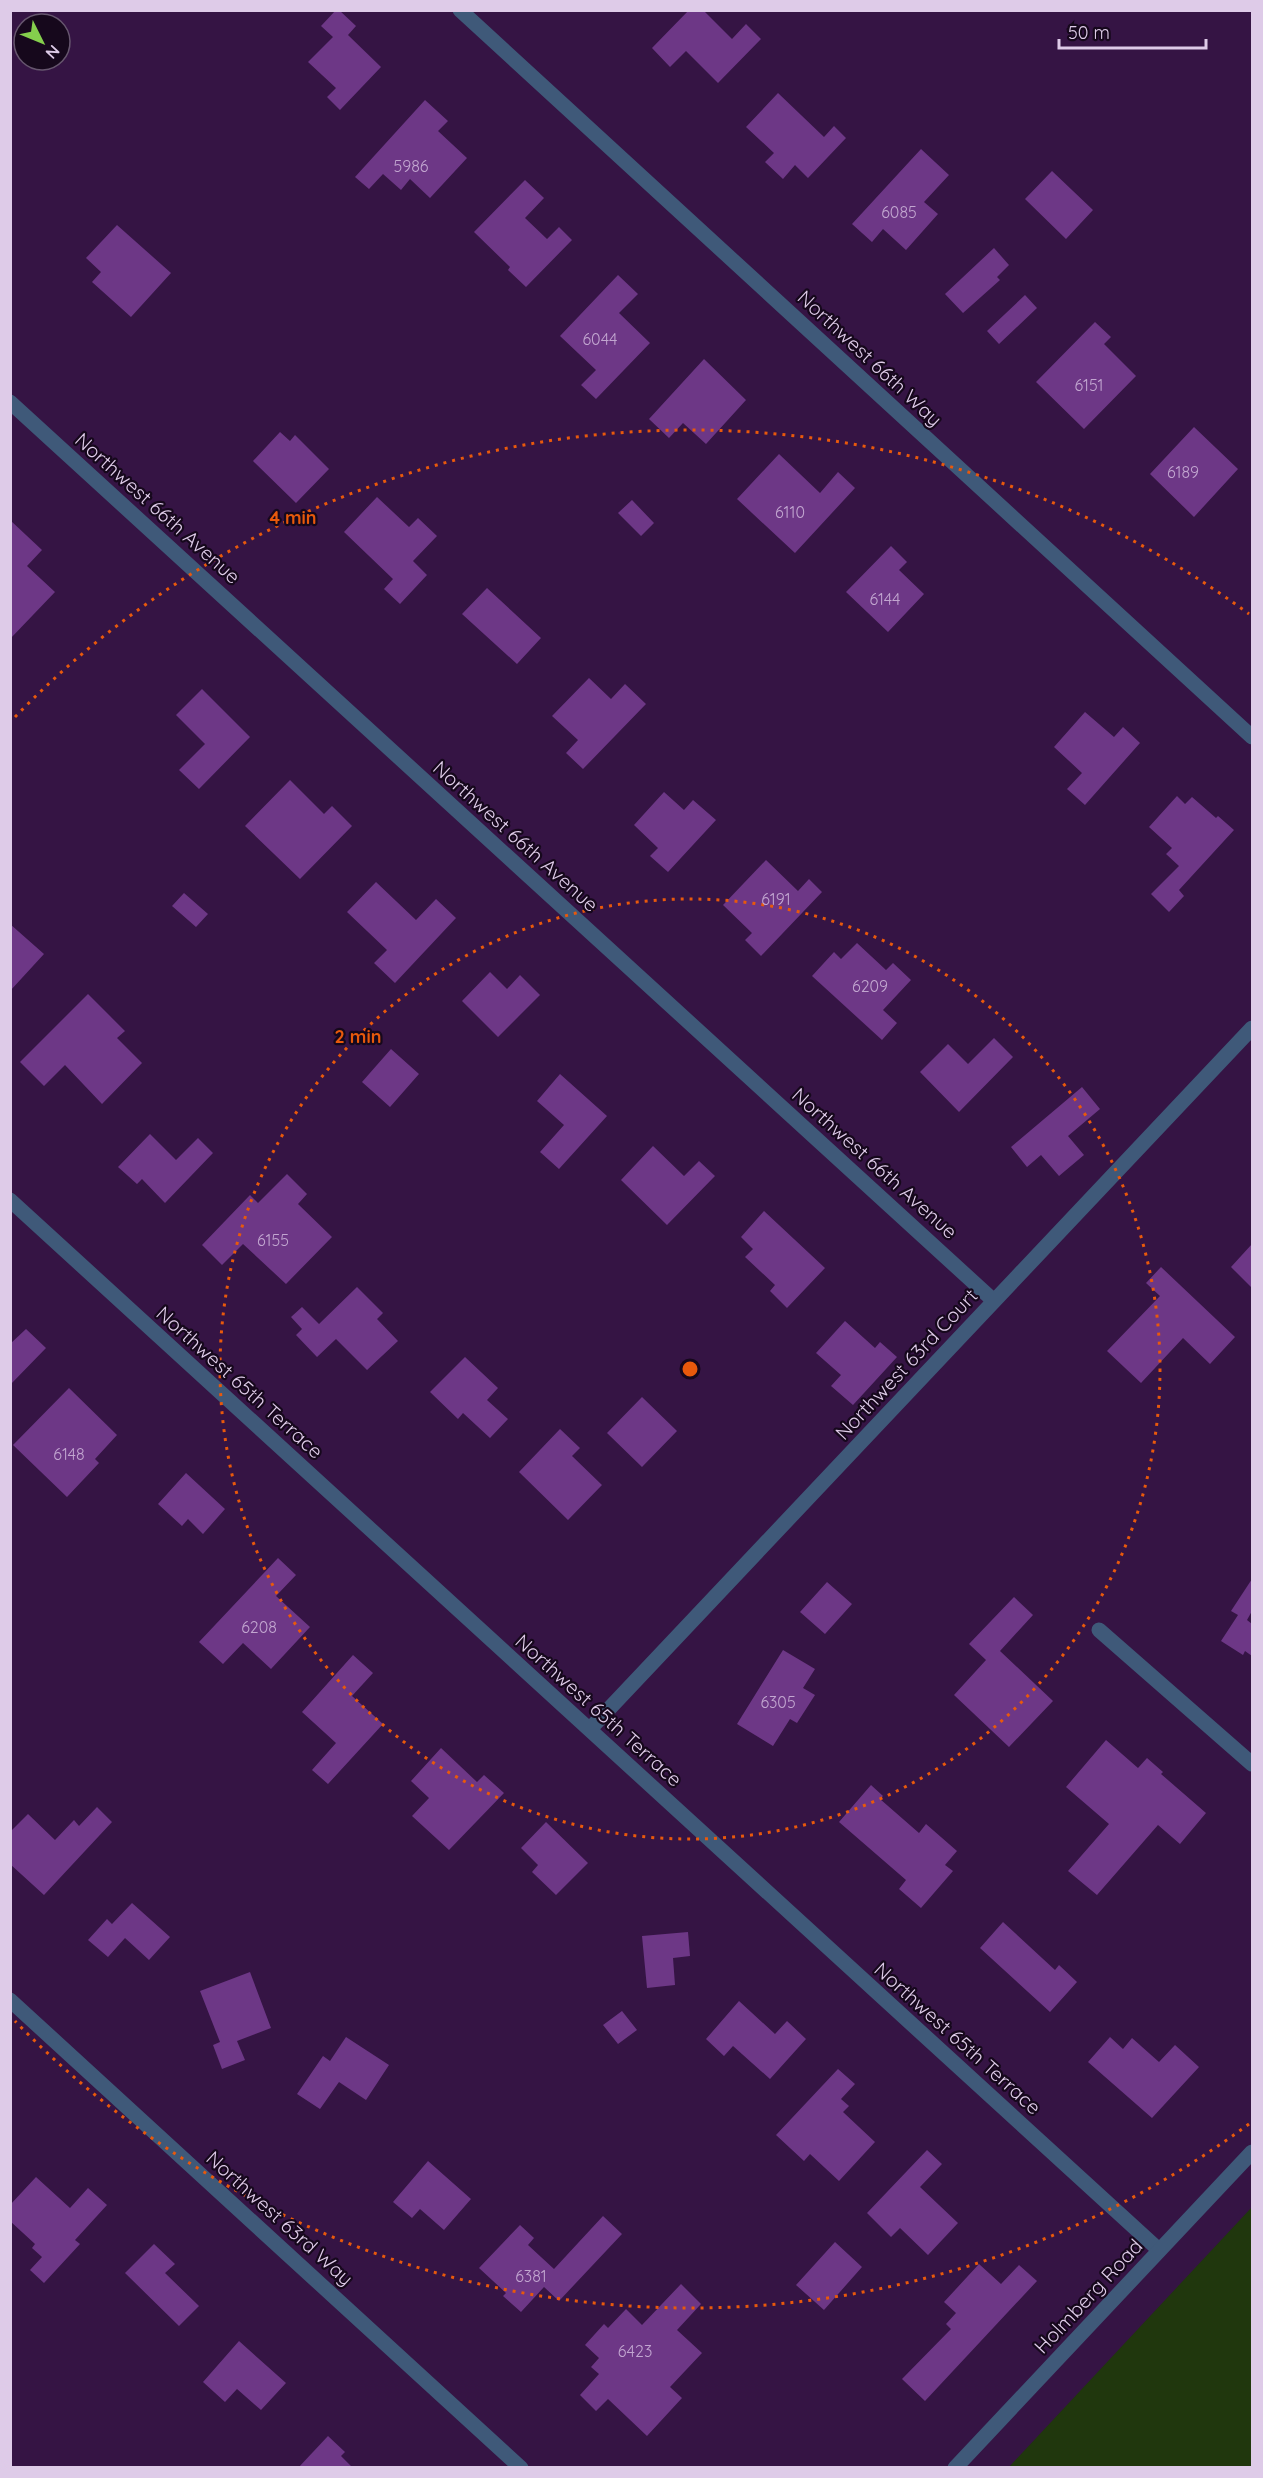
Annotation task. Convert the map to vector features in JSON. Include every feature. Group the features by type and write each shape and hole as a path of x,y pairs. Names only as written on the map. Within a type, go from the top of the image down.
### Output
{"street":[{"name":"Northwest 66th Way","path":"460,10 1252,737"},
{"name":"Northwest 66th Avenue","path":"10,402 994,1300"},
{"name":"Northwest 63rd Court","path":"590,1729 1252,1028"},
{"name":"Northwest 65th Terrace","path":"10,1200 1160,2250"},
{"path":"1099,1630 1252,1764"},
{"name":"Northwest 63rd Way","path":"10,2001 521,2468"},
{"name":"Holmberg Road","path":"955,2468 1252,2152"}],"green space":[{"path":"1252,2207 1252,2467 1009,2467"}],"building":[{"path":"336,10 339,10 356,26 348,35 381,67 340,110 327,97 336,88 308,62 333,37 321,26"},
{"path":"689,10 703,10 732,39 746,24 761,39 718,83 686,51 670,67 652,48"},
{"path":"778,93 824,137 834,126 846,138 808,178 795,165 783,179 765,162 774,153 746,127"},
{"path":"425,100 448,121 438,131 467,158 430,198 410,179 401,190 383,174 369,189 355,177"},
{"path":"921,149 949,175 924,202 938,214 906,250 883,229 872,242 852,224"},
{"path":"1052,171 1093,210 1066,239 1025,199"},
{"path":"525,180 544,198 525,218 547,239 559,227 572,240 526,287 508,270 510,267 474,232"},
{"path":"117,225 171,273 131,317 92,282 101,272 86,258"},
{"path":"994,248 1009,265 997,277 1000,280 963,313 945,294"},
{"path":"618,275 638,294 619,313 650,343 596,399 581,385 596,370 560,336"},
{"path":"1025,295 1037,308 999,344 987,331"},
{"path":"1095,322 1111,337 1104,344 1136,376 1084,429 1036,382"},
{"path":"704,359 746,400 706,444 683,423 669,438 649,419"},
{"path":"1194,427 1238,469 1194,517 1150,474"},
{"path":"280,432 290,441 295,435 329,469 296,503 253,461"},
{"path":"779,454 820,493 838,472 855,488 795,553 737,499"},
{"path":"377,497 409,527 418,518 437,536 413,561 427,575 400,604 384,589 393,579 344,532"},
{"path":"632,500 654,523 641,536 618,513"},
{"path":"10,520 42,550 27,566 55,592 10,639"},
{"path":"891,546 907,562 899,570 924,594 888,632 846,592"},
{"path":"487,588 541,638 517,664 462,614"},
{"path":"589,678 611,699 625,684 646,704 583,769 566,753 578,740 552,716"},
{"path":"202,689 250,737 199,789 179,770 205,744 176,715"},
{"path":"1085,712 1114,737 1123,727 1140,743 1085,805 1067,789 1082,773 1054,747"},
{"path":"290,780 324,814 332,806 352,826 300,879 245,826"},
{"path":"664,792 684,810 693,800 716,820 668,872 650,856 658,848 634,825"},
{"path":"1177,796 1185,804 1192,797 1234,830 1179,890 1184,896 1169,912 1151,894 1179,866 1166,854 1172,848 1149,827"},
{"path":"766,860 798,891 809,879 822,892 761,956 745,940 752,933 723,905"},
{"path":"376,882 416,920 436,899 456,918 395,983 374,963 387,950 347,912"},
{"path":"184,893 208,914 196,927 172,906"},
{"path":"10,924 44,954 10,991"},
{"path":"857,943 886,970 893,963 911,980 883,1010 897,1023 882,1040 812,976 834,952 841,959"},
{"path":"490,972 507,989 520,975 540,995 498,1037 462,1001"},
{"path":"88,994 125,1031 117,1038 142,1063 102,1104 65,1065 44,1086 20,1062"},
{"path":"994,1038 1013,1057 959,1112 920,1072 948,1044 968,1064"},
{"path":"391,1049 419,1074 390,1107 362,1082"},
{"path":"560,1074 607,1116 559,1169 540,1152 564,1125 537,1101"},
{"path":"1082,1087 1100,1109 1068,1136 1084,1155 1059,1176 1041,1155 1027,1167 1011,1147"},
{"path":"150,1134 176,1160 198,1138 213,1153 165,1203 142,1179 137,1184 118,1167"},
{"path":"653,1146 684,1176 699,1161 715,1176 667,1225 621,1180"},
{"path":"287,1174 307,1194 298,1204 332,1237 286,1284 243,1244 222,1265 202,1245 250,1195 258,1203"},
{"path":"764,1211 825,1268 787,1308 770,1291 775,1285 745,1257 753,1249 741,1237"},
{"path":"1252,1244 1252,1288 1231,1267"},
{"path":"1161,1267 1235,1337 1210,1364 1183,1338 1141,1383 1107,1351 1160,1296 1146,1283"},
{"path":"357,1287 383,1313 377,1319 398,1341 367,1370 336,1339 317,1357 296,1335 302,1329 291,1317 302,1307 319,1324"},
{"path":"845,1321 875,1348 880,1342 897,1357 853,1405 831,1386 841,1375 816,1353"},
{"path":"26,1329 46,1348 10,1385 10,1344"},
{"path":"465,1357 498,1388 487,1400 508,1419 490,1438 463,1413 458,1419 430,1392"},
{"path":"69,1388 117,1435 95,1459 99,1463 67,1497 13,1445"},
{"path":"642,1397 677,1431 642,1467 607,1433"},
{"path":"560,1429 580,1448 572,1456 602,1485 568,1520 519,1472"},
{"path":"186,1473 225,1509 203,1534 188,1519 182,1526 158,1504"},
{"path":"278,1558 296,1575 276,1596 310,1627 271,1669 243,1643 223,1664 199,1642"},
{"path":"1252,1579 1252,1611 1247,1620 1252,1624 1252,1656 1245,1651 1243,1655 1221,1641 1238,1615 1231,1611"},
{"path":"827,1582 852,1604 825,1634 800,1612"},
{"path":"1014,1597 1033,1615 1000,1651 1053,1701 1009,1747 954,1695 986,1660 969,1644"},
{"path":"783,1650 815,1669 803,1688 815,1695 797,1723 790,1719 773,1746 737,1724"},
{"path":"353,1655 373,1673 352,1696 383,1724 328,1784 312,1770 336,1743 302,1712"},
{"path":"1106,1740 1138,1768 1147,1758 1163,1772 1161,1774 1206,1813 1180,1844 1158,1825 1097,1895 1068,1871 1109,1824 1066,1787"},
{"path":"441,1748 477,1782 484,1775 504,1793 449,1850 412,1816 429,1798 411,1781"},
{"path":"871,1785 883,1796 880,1799 919,1833 926,1824 957,1851 945,1865 953,1871 921,1908 899,1889 906,1880 839,1822"},
{"path":"97,1807 112,1822 44,1895 10,1864 10,1832 28,1814 55,1840 74,1820 79,1826"},
{"path":"546,1822 588,1863 556,1895 532,1872 538,1865 521,1848"},
{"path":"132,1903 170,1937 149,1960 125,1938 108,1957 88,1940 107,1919 112,1924"},
{"path":"1003,1922 1055,1970 1059,1965 1077,1982 1050,2012 980,1948"},
{"path":"688,1932 690,1956 673,1958 675,1985 647,1988 642,1936"},
{"path":"250,1972 271,2028 237,2041 245,2060 222,2069 213,2045 220,2042 200,1991"},
{"path":"739,2001 775,2034 787,2021 806,2039 770,2079 733,2046 724,2056 706,2039"},
{"path":"622,2011 637,2030 618,2044 603,2025"},
{"path":"346,2037 389,2065 366,2100 339,2082 320,2109 297,2094 323,2056 330,2061"},
{"path":"1110,2037 1123,2049 1132,2038 1159,2062 1175,2045 1199,2067 1152,2118 1088,2062"},
{"path":"838,2069 855,2084 841,2099 849,2106 843,2112 875,2142 839,2181 810,2154 804,2161 776,2135"},
{"path":"927,2150 942,2164 920,2187 958,2223 928,2255 900,2228 891,2237 867,2213"},
{"path":"428,2161 471,2199 444,2230 420,2209 412,2218 393,2202"},
{"path":"36,2177 70,2208 88,2188 107,2205 75,2240 80,2244 44,2283 30,2270 42,2257 32,2248 35,2244 10,2221 10,2205"},
{"path":"603,2216 622,2234 559,2301 544,2287 521,2312 503,2296 506,2293 479,2268 520,2225 534,2238 528,2245 554,2269"},
{"path":"835,2242 862,2267 824,2310 796,2285"},
{"path":"154,2244 175,2264 165,2273 199,2306 179,2326 125,2273"},
{"path":"979,2264 1001,2284 1019,2265 1037,2281 925,2401 902,2379 951,2329 946,2324 956,2313 944,2302"},
{"path":"681,2284 701,2304 677,2330 702,2353 670,2387 682,2398 647,2436 608,2399 596,2411 580,2395 599,2374 591,2367 599,2358 585,2345 604,2324 608,2328 626,2309 642,2325"},
{"path":"239,2341 286,2383 261,2410 237,2389 225,2402 203,2382"},
{"path":"328,2436 345,2452 341,2456 353,2468 298,2468"}]}
